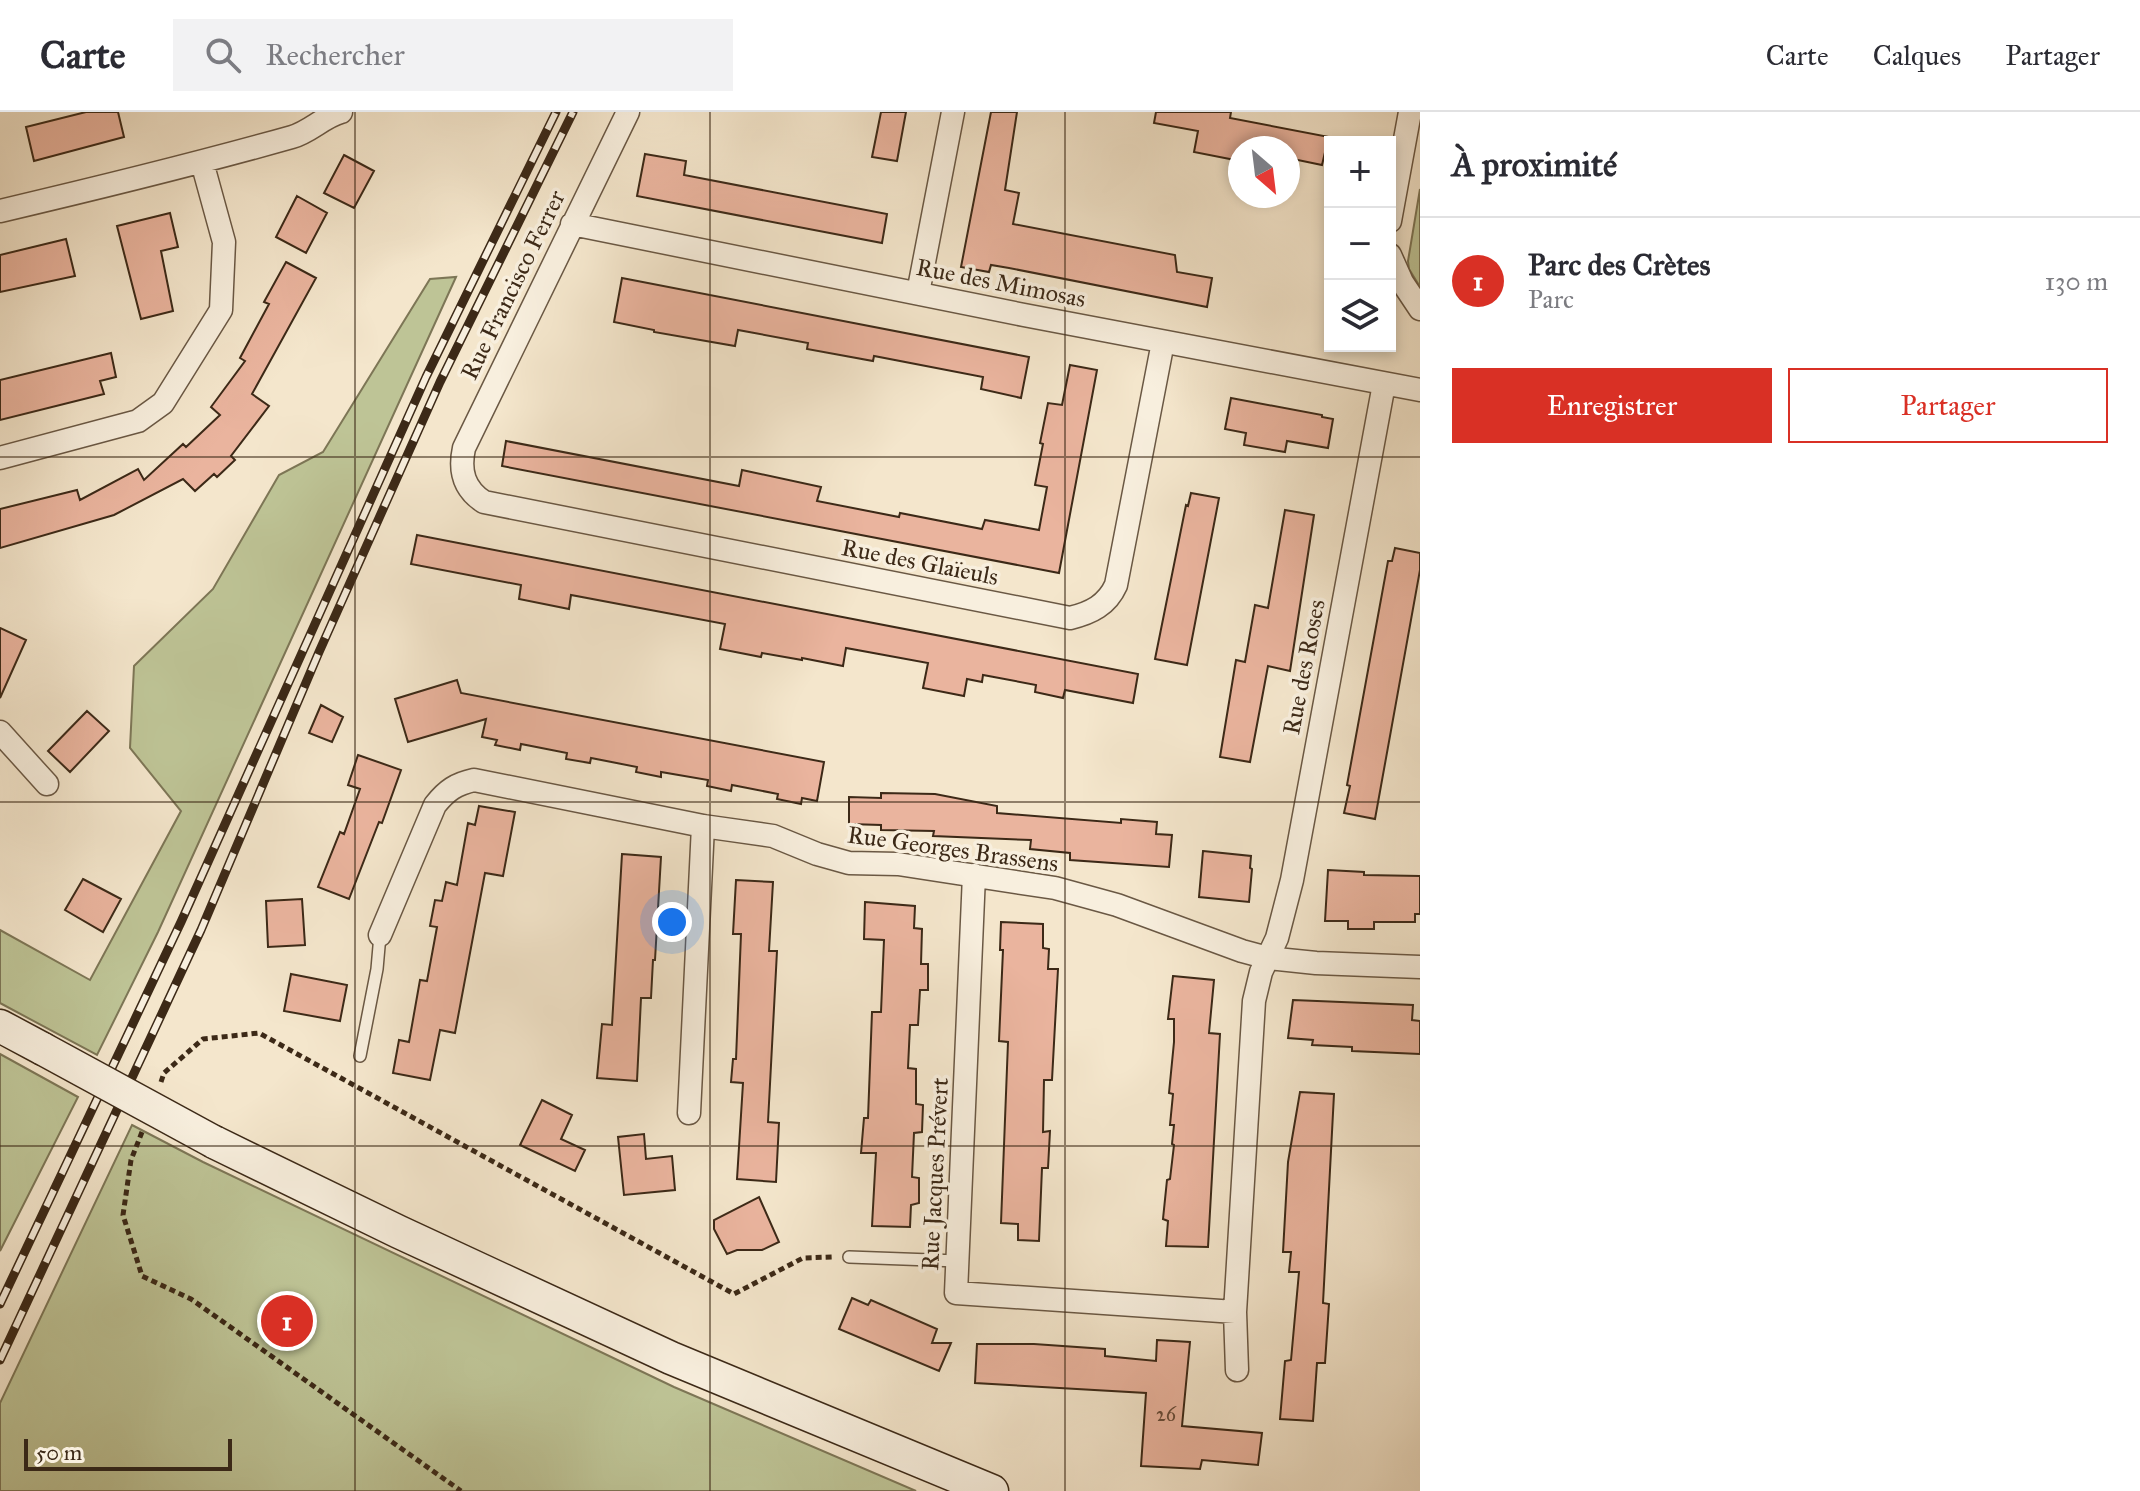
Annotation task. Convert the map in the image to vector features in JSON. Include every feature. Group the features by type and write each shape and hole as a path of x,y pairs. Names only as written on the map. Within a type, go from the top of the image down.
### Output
{"main road":[{"path":"0,1026 214,1142 413,1239 671,1358 992,1491"}],"street":[{"path":"0,211 202,162 298,135 341,112"},
{"name":"Rue Francisco Ferrer","path":"466,484 461,473 464,448 628,112"},
{"path":"918,293 953,112"},
{"path":"1392,208 1410,112"},
{"path":"0,458 138,421 163,403 221,310 224,242 202,162"},
{"name":"Rue des Mimosas","path":"572,224 1420,390"},
{"path":"1396,268 1420,309"},
{"name":"Rue des Glaïeuls","path":"466,484 474,496 498,507 1070,618 1086,614 1103,604 1116,585 1163,342"},
{"name":"Rue des Roses","path":"1268,958 1277,938 1292,880 1384,384"},
{"path":"0,732 47,784"},
{"name":"Rue Georges Brassens","path":"380,935 435,805 447,790 474,780 703,826 773,836 849,863 898,864 1055,888 1117,905 1268,958 1420,967"},
{"path":"689,1113 703,826"},
{"name":"Rue Jacques Prévert","path":"974,875 956,1293 1235,1312"},
{"path":"1237,1370 1235,1312 1254,1001 1268,958"}],"lane":[{"path":"360,1056 377,969 380,935"},
{"path":"849,1257 958,1261"}],"green space":[{"path":"1420,189 1420,287 1409,269 1408,261"},
{"path":"456,277 158,932 97,1055 0,1003 0,930 90,980 181,811 130,748 134,666 213,589 279,475 323,452 430,279"},
{"path":"0,1054 78,1097 0,1251"},
{"path":"132,1125 203,1162 674,1387 916,1491 0,1491 0,1403"}],"building":[{"path":"86,112 118,112 124,137 34,161 26,127"},
{"path":"881,112 906,112 897,161 872,157"},
{"path":"991,112 1017,112 1005,190 1019,193 1013,224 1175,255 1177,272 1212,278 1207,307 991,265 989,272 961,267"},
{"path":"1156,112 1231,112 1230,118 1324,136 1324,156 1322,165 1300,160 1300,136 1228,136 1228,159 1194,152 1198,131 1154,123"},
{"path":"645,154 686,161 684,175 887,214 882,243 637,196"},
{"path":"344,155 374,171 354,208 324,193"},
{"path":"297,196 327,213 306,253 276,237"},
{"path":"170,213 178,247 161,251 173,311 141,319 117,226"},
{"path":"66,239 75,276 0,292 0,255"},
{"path":"286,262 316,278 252,394 269,406 231,456 235,460 217,477 214,474 195,491 183,479 114,515 0,548 0,509 77,490 80,500 138,469 144,480 220,415 211,407 245,361 240,358 269,304 264,302"},
{"path":"622,278 1029,357 1021,398 981,389 983,377 874,356 873,361 807,349 808,343 738,330 735,346 614,322"},
{"path":"111,353 116,377 100,381 104,394 0,420 0,380"},
{"path":"1070,365 1097,370 1059,573 502,466 506,441 739,486 742,470 821,487 817,501 982,529 985,520 1039,530 1047,487 1035,485 1043,444 1040,443 1048,403 1062,405"},
{"path":"1231,398 1333,419 1328,448 1287,441 1285,452 1244,445 1246,433 1225,429"},
{"path":"1191,493 1219,498 1187,665 1155,659"},
{"path":"1285,510 1314,515 1290,671 1268,666 1250,762 1220,757 1236,660 1245,662 1255,605 1268,608"},
{"path":"417,535 1138,674 1133,703 1065,690 1063,698 1035,692 1036,685 983,675 982,682 967,679 964,696 923,688 928,663 846,648 843,666 720,649 725,624 571,595 569,609 519,599 521,585 411,564"},
{"path":"1395,548 1420,553 1420,570 1375,819 1344,813 1388,561 1392,561"},
{"path":"0,628 26,640 0,698"},
{"path":"457,680 461,693 824,762 817,801 802,798 801,804 777,799 778,794 732,785 731,791 707,786 708,780 661,772 661,777 636,772 637,767 591,758 590,763 566,759 567,753 521,744 520,750 495,745 497,740 482,737 486,719 408,742 395,699"},
{"path":"321,705 343,717 332,742 309,733"},
{"path":"87,711 109,731 70,772 48,751"},
{"path":"358,755 401,770 349,899 318,887 340,832 344,834 360,789 348,785"},
{"path":"881,793 935,794 997,806 997,813 1121,823 1121,819 1157,822 1156,834 1172,835 1169,867 1070,860 1070,853 1030,849 1031,840 933,836 934,831 881,830 881,825 849,824 849,797 881,798"},
{"path":"479,806 515,812 503,876 485,873 455,1033 440,1030 430,1080 393,1073 399,1040 409,1042 420,980 427,981 437,927 430,926 435,900 442,901 446,882 457,885 468,823 475,825"},
{"path":"1203,851 1251,856 1249,902 1199,897"},
{"path":"622,854 661,857 651,998 641,998 637,1081 597,1078 602,1024 612,1025"},
{"path":"1328,870 1364,872 1364,875 1420,876 1420,914 1415,914 1415,922 1374,922 1374,929 1348,929 1348,921 1325,921"},
{"path":"83,879 121,899 103,932 65,910"},
{"path":"736,880 773,882 769,951 777,951 768,1122 779,1123 776,1182 737,1179 743,1083 731,1082 733,1059 736,1059 741,934 733,934"},
{"path":"302,899 305,945 268,947 266,901"},
{"path":"865,902 915,906 914,928 922,929 921,964 928,964 928,990 920,990 918,1025 910,1025 908,1068 916,1069 916,1104 923,1105 922,1132 914,1133 912,1177 919,1178 919,1203 911,1205 910,1227 872,1226 876,1153 861,1153 864,1118 868,1118 872,1012 881,1012 884,940 864,939"},
{"path":"1001,922 1043,924 1043,948 1049,949 1048,969 1058,969 1052,1080 1044,1080 1043,1132 1050,1131 1048,1168 1042,1168 1039,1241 1018,1240 1018,1224 1001,1223 1008,1042 999,1041 1003,950 1000,950"},
{"path":"291,974 347,985 340,1021 284,1011"},
{"path":"1173,976 1214,980 1209,1033 1220,1034 1208,1247 1166,1246 1168,1221 1163,1219 1174,1145 1174,1125 1170,1125 1173,1094 1169,1093 1174,1019 1168,1019"},
{"path":"1293,1000 1413,1005 1412,1020 1420,1021 1420,1054 1352,1051 1352,1047 1312,1045 1313,1040 1288,1038"},
{"path":"1300,1092 1334,1094 1323,1303 1329,1304 1325,1363 1317,1363 1313,1421 1280,1419 1285,1361 1291,1360 1299,1272 1289,1272 1291,1252 1283,1252 1288,1162"},
{"path":"542,1100 572,1115 561,1139 585,1150 575,1171 520,1145"},
{"path":"644,1134 646,1159 672,1156 675,1190 624,1195 618,1137"},
{"path":"759,1197 779,1242 762,1250 737,1250 727,1254 714,1229 714,1220"},
{"path":"852,1298 868,1305 871,1300 937,1329 932,1343 951,1343 939,1371 839,1329"},
{"path":"1157,1340 1190,1342 1182,1426 1262,1433 1258,1465 1202,1460 1200,1469 1141,1466 1146,1393 975,1383 977,1344 1105,1349 1105,1356 1156,1361"}],"railway":[{"path":"0,1304 181,922 426,377 556,112"},
{"path":"0,1360 201,930 319,652 440,382 573,112"}],"place":[{"name":"Parc des Crètes","path":"287,1321"}]}
